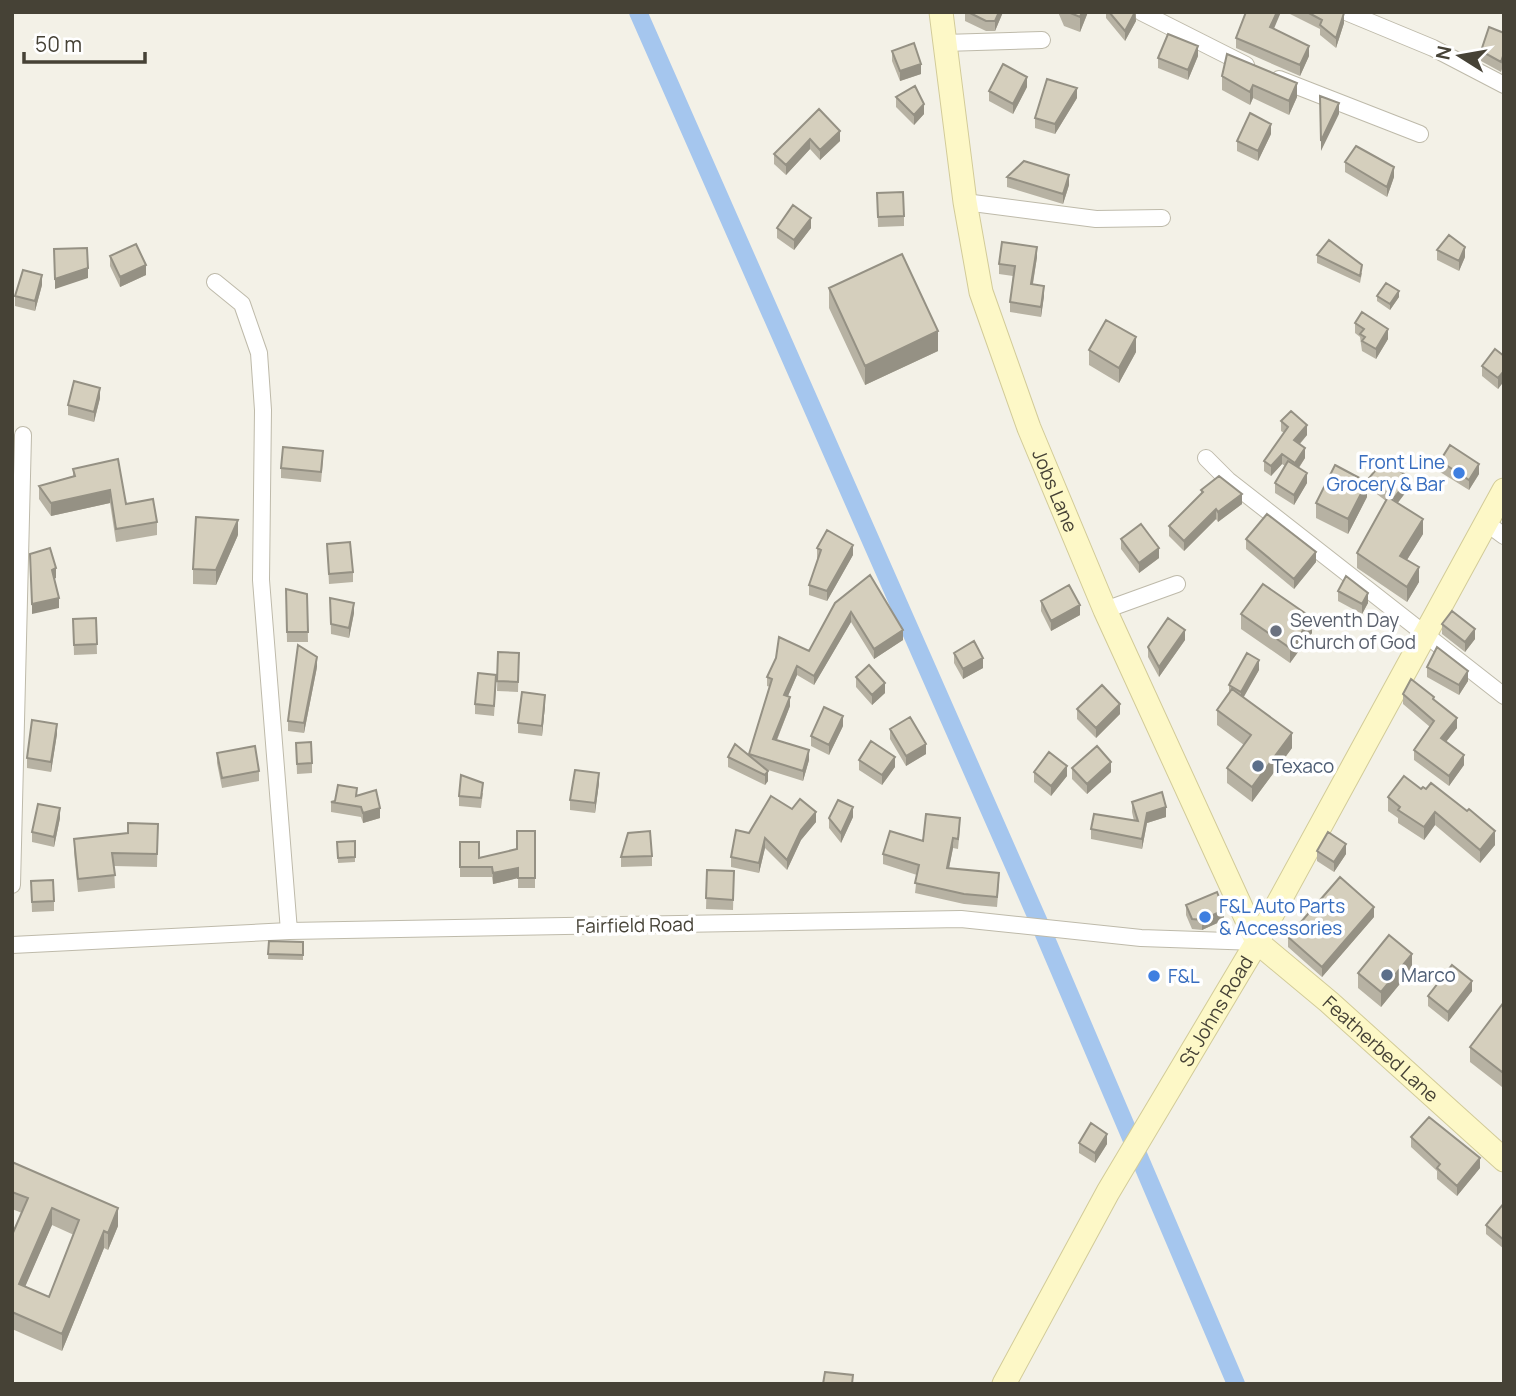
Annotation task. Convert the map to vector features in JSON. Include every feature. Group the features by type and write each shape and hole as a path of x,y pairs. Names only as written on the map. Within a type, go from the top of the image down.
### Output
{"main road":[{"name":"Jobs Lane","path":"941,12 965,202 981,292 1029,428 1105,610 1257,942"},
{"name":"St Johns Road","path":"1004,1384 1108,1192 1257,942 1504,490"},
{"name":"Featherbed Lane","path":"1257,942 1504,1160"}],"street":[{"path":"1141,12 1247,66 1420,134"},
{"path":"1346,12 1433,48 1504,85"},
{"path":"944,43 1042,40"},
{"path":"965,202 1096,219 1162,218"},
{"path":"215,282 242,303 259,353 263,410 261,580 289,931"},
{"path":"12,885 23,435"},
{"path":"1206,458 1228,480 1504,696"},
{"path":"1485,522 1504,536"},
{"path":"1105,610 1177,584"},
{"name":"Fairfield Road","path":"12,945 289,931 961,919 1141,938 1257,942"}],"building":[{"path":"968,12 999,12 995,21 986,21"},
{"path":"1068,12 1082,12 1080,17"},
{"path":"1109,12 1135,12 1125,31"},
{"path":"1246,12 1277,12 1270,27 1309,46 1300,65 1236,38"},
{"path":"1307,12 1344,13 1336,38 1320,25 1322,20"},
{"path":"1489,27 1504,33 1504,57 1501,62 1481,51"},
{"path":"1168,34 1198,46 1188,70 1158,58"},
{"path":"914,43 921,64 900,71 892,51"},
{"path":"1227,54 1297,83 1289,101 1253,85 1250,92 1222,76"},
{"path":"1003,64 1027,77 1013,104 989,91"},
{"path":"1047,79 1077,88 1055,124 1035,118"},
{"path":"915,86 924,104 914,115 896,97"},
{"path":"1320,96 1339,103 1321,141"},
{"path":"819,109 840,131 820,150 810,139 786,165 774,154"},
{"path":"1250,113 1271,124 1258,151 1237,141"},
{"path":"1356,146 1394,167 1387,187 1345,162"},
{"path":"1024,161 1069,175 1063,194 1007,177"},
{"path":"903,192 904,216 878,217 877,193"},
{"path":"793,205 811,218 794,240 777,228"},
{"path":"1449,235 1465,247 1459,261 1437,250"},
{"path":"1329,240 1362,265 1360,276 1317,255"},
{"path":"1002,242 1037,247 1031,284 1044,286 1041,307 1010,302 1015,266 999,264"},
{"path":"136,244 146,265 120,277 110,256"},
{"path":"87,248 88,268 55,279 54,249"},
{"path":"902,254 938,331 865,366 829,288"},
{"path":"23,270 42,275 35,301 15,296"},
{"path":"1386,283 1399,291 1390,304 1377,296"},
{"path":"1362,312 1388,329 1376,349 1362,341 1365,337 1360,334 1364,329 1355,323"},
{"path":"1106,320 1136,337 1119,368 1089,350"},
{"path":"1495,349 1504,356 1504,371 1498,378 1482,366"},
{"path":"74,381 100,388 94,412 68,405"},
{"path":"1291,411 1307,425 1294,440 1305,448 1295,463 1282,454 1271,466 1264,461 1288,427 1281,421"},
{"path":"1450,445 1479,464 1469,480 1440,461"},
{"path":"283,447 323,451 321,472 281,468"},
{"path":"118,459 126,504 153,499 157,522 116,529 110,490 51,503 39,486 75,476 73,469"},
{"path":"1385,459 1409,478 1394,498 1369,478"},
{"path":"1288,461 1307,473 1294,495 1275,483"},
{"path":"1335,465 1367,482 1348,519 1316,503"},
{"path":"1219,476 1242,494 1218,512 1216,509 1184,541 1169,526 1203,492 1201,490"},
{"path":"1388,497 1423,519 1400,556 1419,567 1407,587 1357,553"},
{"path":"1267,514 1316,552 1294,579 1246,539"},
{"path":"196,517 238,520 216,570 193,569"},
{"path":"1141,524 1159,548 1139,563 1121,539"},
{"path":"827,530 853,545 827,591 809,585 821,550 817,548"},
{"path":"350,542 353,572 329,574 327,544"},
{"path":"50,548 56,568 52,570 59,598 32,604 30,554"},
{"path":"870,575 903,630 874,649 851,612 814,676 797,666 784,695 790,697 773,739 809,750 803,771 749,754 772,679 767,677 776,658 779,637 809,651 835,603"},
{"path":"1346,576 1368,593 1362,604 1338,591"},
{"path":"1263,584 1312,618 1290,648 1241,614"},
{"path":"1069,585 1080,605 1051,621 1041,601"},
{"path":"286,589 307,594 308,632 287,632"},
{"path":"330,598 354,603 349,628 331,624"},
{"path":"1452,611 1475,629 1465,642 1442,624"},
{"path":"96,618 97,644 74,645 73,619"},
{"path":"1168,618 1185,630 1159,667 1148,647"},
{"path":"974,641 983,658 963,669 954,653"},
{"path":"298,645 317,657 304,723 288,721"},
{"path":"1437,647 1468,671 1459,685 1427,667"},
{"path":"498,652 519,653 518,682 497,681"},
{"path":"1247,653 1259,660 1241,692 1229,685"},
{"path":"869,665 885,683 872,695 856,677"},
{"path":"478,673 496,675 494,706 475,704"},
{"path":"1411,679 1457,718 1441,738 1464,755 1449,776 1414,750 1434,721 1403,694"},
{"path":"1102,685 1120,704 1096,728 1077,709"},
{"name":"Texaco","path":"1232,689 1292,733 1252,787 1227,768 1251,735 1217,710"},
{"path":"522,692 545,695 542,726 518,723"},
{"path":"824,707 843,716 829,745 811,736"},
{"path":"910,717 926,744 906,756 890,729"},
{"path":"32,720 57,724 51,762 27,758"},
{"path":"871,741 895,757 882,775 859,760"},
{"path":"311,742 312,763 297,764 296,743"},
{"path":"735,744 768,771 765,775 728,757"},
{"path":"255,746 259,771 222,778 217,753"},
{"path":"1097,746 1111,762 1087,784 1072,768"},
{"path":"1049,752 1067,766 1051,786 1034,772"},
{"path":"575,770 599,773 595,803 570,800"},
{"path":"461,775 483,783 481,798 459,796"},
{"path":"1404,776 1421,789 1426,789 1431,783 1495,831 1480,850 1435,812 1424,827 1398,810 1400,807 1388,797"},
{"path":"338,785 357,788 356,796 376,790 380,808 363,813 361,807 331,802 335,801"},
{"path":"1162,792 1166,807 1147,813 1142,839 1091,829 1094,814 1138,821 1132,802"},
{"path":"771,796 792,809 800,799 816,812 801,830 787,860 765,838 759,863 731,857 736,830 749,833"},
{"path":"838,800 853,807 841,833 829,818"},
{"path":"38,804 60,808 54,837 32,832"},
{"path":"926,814 960,818 958,839 953,838 947,868 999,873 997,897 964,894 915,883 919,865 883,854 890,831 923,841"},
{"path":"128,823 158,824 157,854 112,853 115,875 78,879 74,839 128,833"},
{"path":"517,831 535,831 535,878 518,878 518,868 493,873 492,867 460,867 460,842 479,842 479,858 517,849"},
{"path":"650,831 652,856 621,857 628,833"},
{"path":"1328,832 1346,844 1334,862 1317,851"},
{"path":"355,841 355,857 338,858 337,842"},
{"path":"707,870 734,871 733,900 706,898"},
{"path":"1340,877 1374,907 1322,967 1288,937"},
{"path":"53,880 54,901 32,902 31,881"},
{"path":"1217,892 1224,910 1202,920 1192,919 1186,905"},
{"path":"1389,935 1412,954 1381,992 1358,973"},
{"path":"269,941 303,942 303,955 268,954"},
{"path":"1452,965 1472,981 1448,1012 1428,996"},
{"path":"1504,1002 1504,1069 1502,1072 1470,1047"},
{"path":"1429,1117 1480,1158 1457,1186 1437,1168 1440,1164 1411,1137"},
{"path":"1091,1123 1107,1134 1095,1153 1079,1143"},
{"path":"12,1162 118,1208 108,1233 104,1231 62,1334 12,1312 12,1235 28,1198 12,1192","holes":["52,1208 79,1220 49,1297 19,1284"]},
{"path":"1504,1203 1504,1240 1486,1225"},
{"path":"825,1372 853,1375 852,1384 823,1384"}],"waterway":[{"path":"638,12 1041,927 1236,1384"}],"place":[{"name":"Front Line Grocery & Bar","path":"1459,473"},
{"name":"Seventh Day Church of God","path":"1276,631"},
{"name":"Texaco","path":"1258,766"},
{"name":"F&L Auto Parts & Accessories","path":"1205,917"},
{"name":"Marco","path":"1387,975"},
{"name":"F&L","path":"1154,976"}]}
